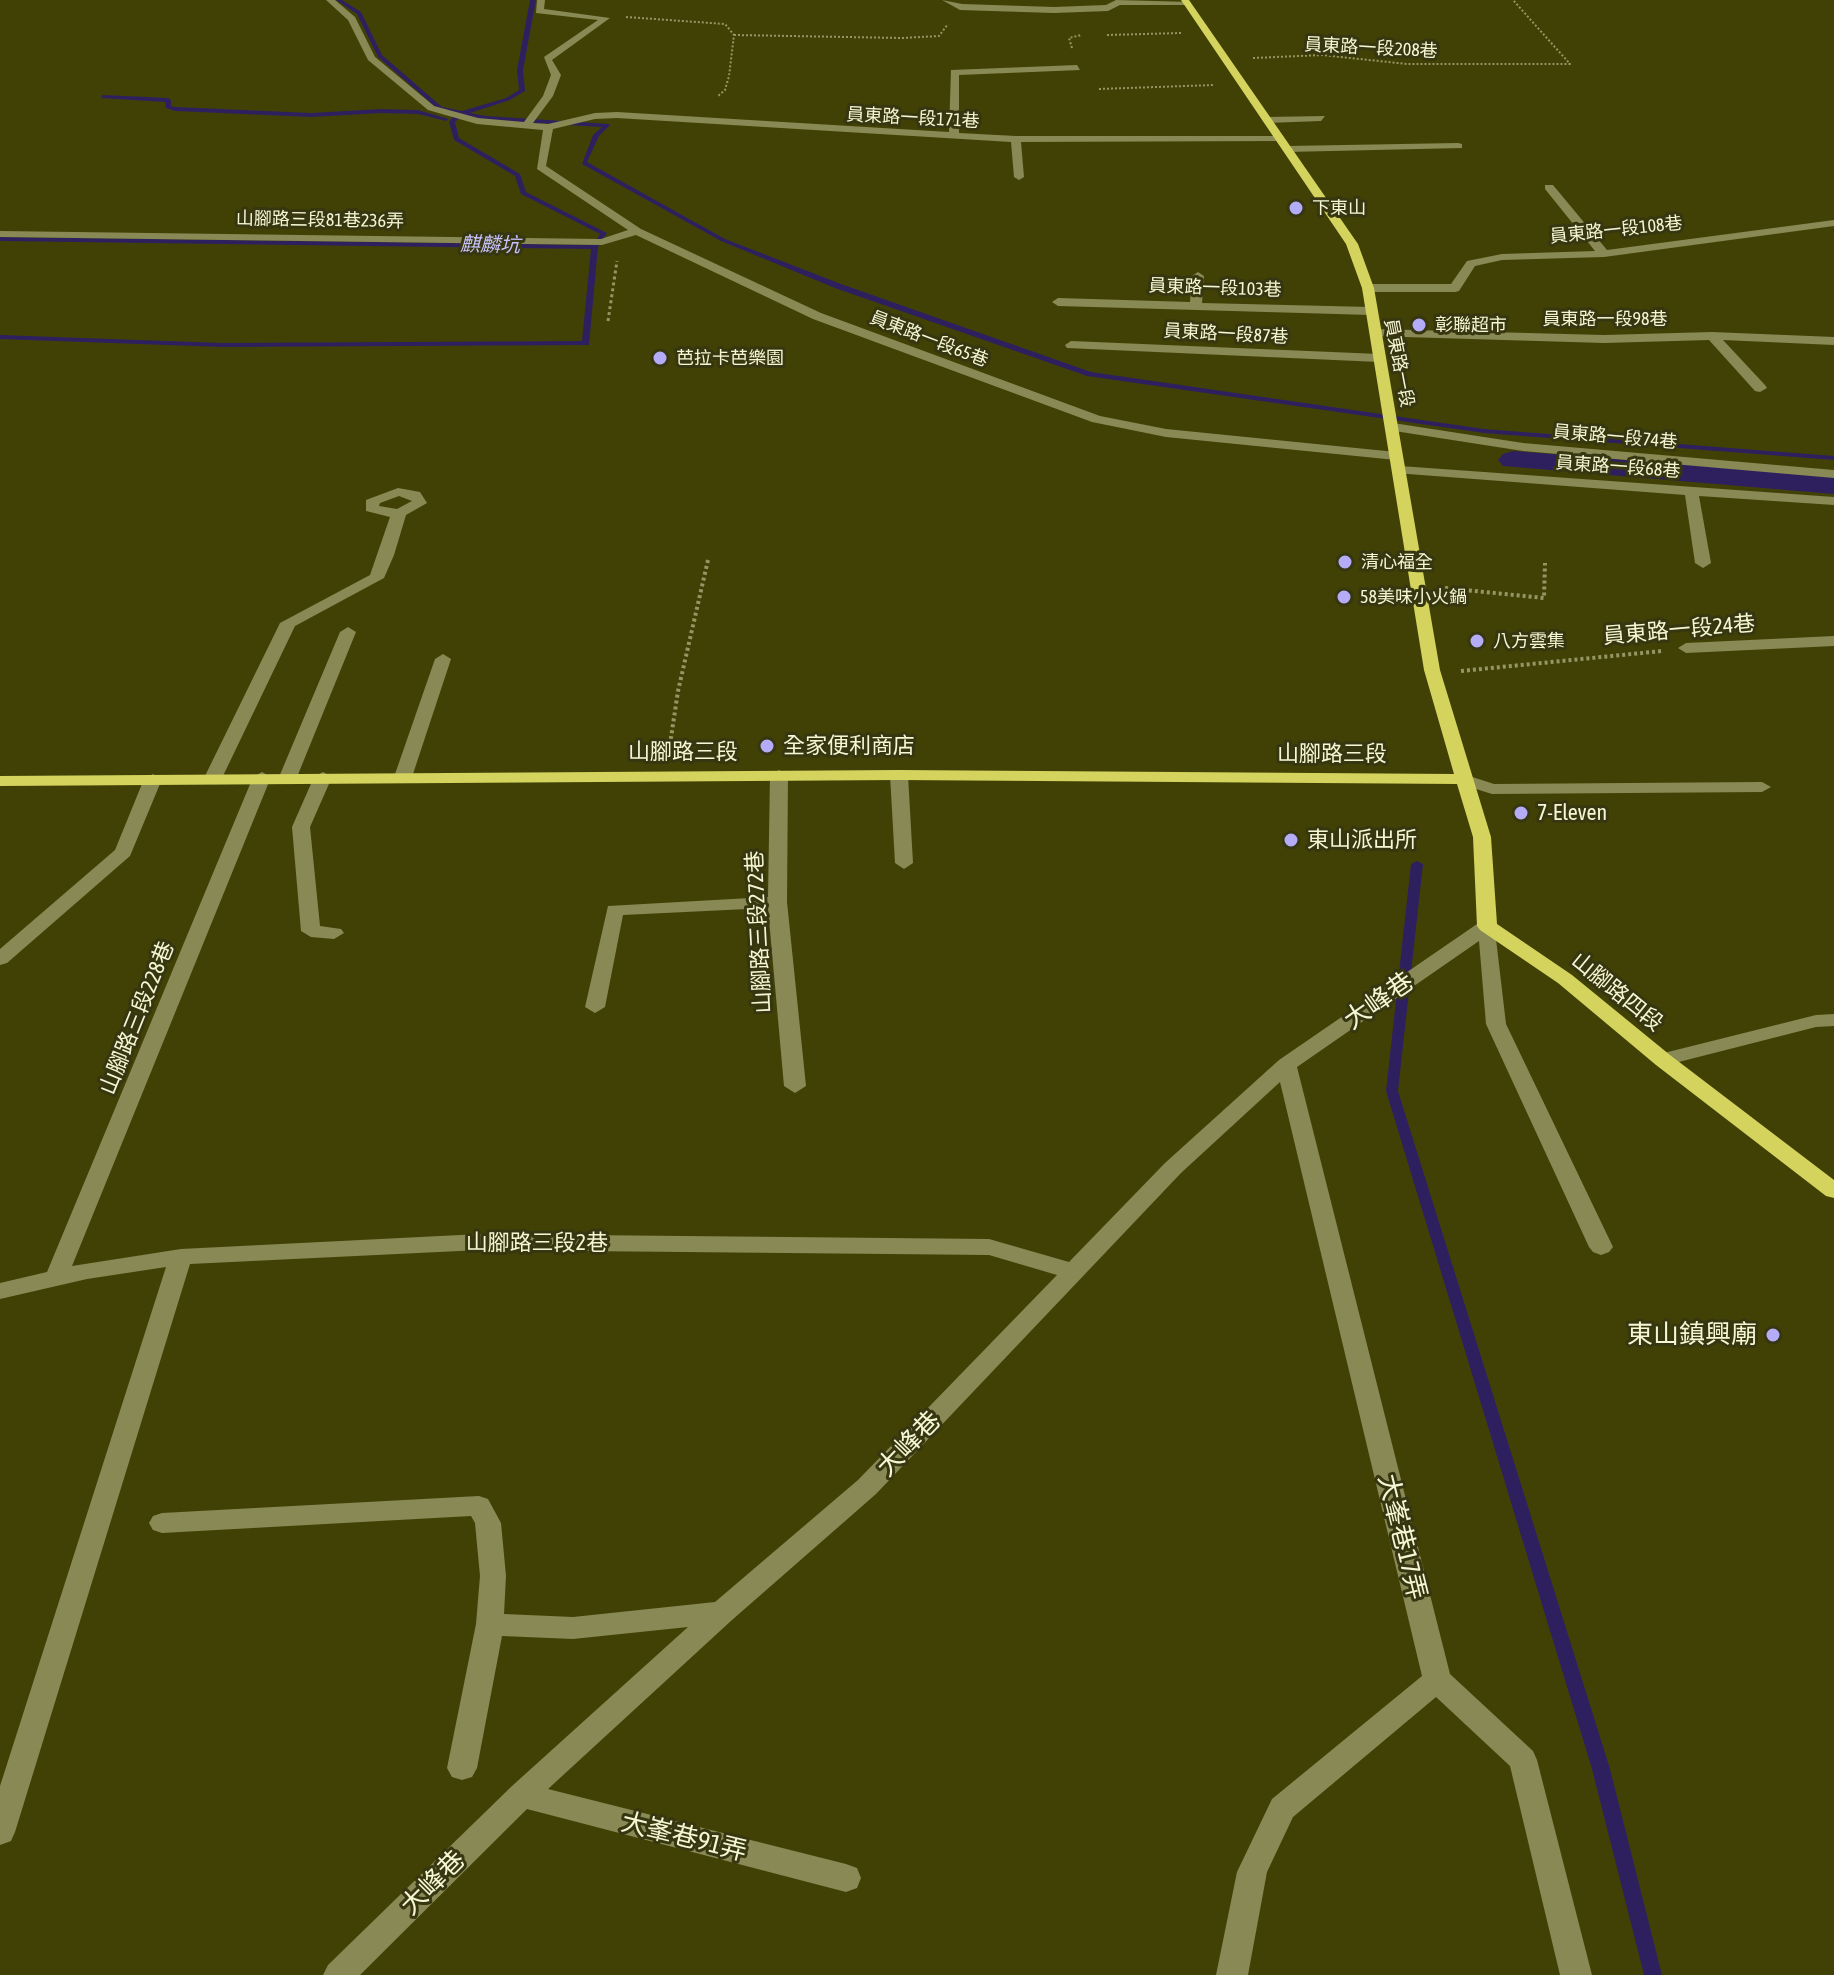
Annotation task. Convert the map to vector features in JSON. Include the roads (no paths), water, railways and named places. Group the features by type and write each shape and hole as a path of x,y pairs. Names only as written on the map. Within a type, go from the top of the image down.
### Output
{"main road":[{"name":"員東路一段","path":"1186,1 1352,244 1368,288 1432,670 1463,779"},
{"name":"山腳路三段","path":"0,781 779,775 1463,779"},
{"path":"1463,779 1482,837 1487,926"},
{"name":"山腳路四段","path":"1487,926 1565,979 1663,1060 1834,1191"}],"street":[{"path":"330,0 352,19 371,58 431,108 477,121 548,127"},
{"path":"528,123 548,96 556,75 547,59 606,18 539,11 541,0"},
{"path":"946,0 960,7 1078,10 1108,8 1118,2 1186,1"},
{"path":"954,136 954,72 1077,68"},
{"name":"員東路一段171巷","path":"548,127 595,116 1016,139 1458,146"},
{"path":"1267,120 1321,118"},
{"name":"員東路一段65巷","path":"548,127 541,167 637,231 817,316 1097,419 1166,433 1398,463"},
{"path":"1016,139 1019,177"},
{"path":"1549,187 1604,254"},
{"name":"員東路一段108巷","path":"1368,288 1455,288 1471,263 1502,257 1604,254 1834,223"},
{"name":"山腳路三段81巷236弄","path":"0,234 602,242 637,231"},
{"path":"1196,306 1198,276"},
{"name":"員東路一段103巷","path":"1058,302 1371,311"},
{"name":"員東路一段98巷","path":"1375,333 1604,339 1712,336 1834,341"},
{"path":"1712,336 1760,388"},
{"name":"員東路一段87巷","path":"1071,345 1379,358"},
{"name":"員東路一段74巷","path":"1393,427 1523,447 1834,474"},
{"name":"員東路一段68巷","path":"1398,463 1828,500"},
{"path":"1691,490 1703,563"},
{"path":"1828,500 1834,517"},
{"path":"213,778 288,623 376,578 387,555 399,513"},
{"path":"288,777 348,632"},
{"name":"員東路一段24巷","path":"1686,648 1834,641"},
{"path":"403,777 443,659"},
{"name":"山腳路三段272巷","path":"779,775 777,902 795,1086"},
{"path":"899,775 904,863"},
{"name":"山腳路三段228巷","path":"56,1278 262,777"},
{"path":"323,777 301,827 311,931 334,933"},
{"path":"0,959 123,852 153,779"},
{"path":"1463,779 1492,789 1762,787"},
{"path":"595,1007 615,910 777,902"},
{"path":"1487,926 1496,1024 1601,1247"},
{"name":"大峰巷","path":"339,1975 522,1795 722,1612 867,1487 1173,1168 1286,1065 1487,926"},
{"path":"1663,1060 1816,1021 1834,1020"},
{"name":"大峯巷17弄","path":"1286,1065 1437,1680"},
{"name":"山腳路三段2巷","path":"0,1291 56,1278 181,1257 480,1242 989,1247 1075,1272"},
{"path":"0,1832 181,1257"},
{"path":"162,1523 479,1506 488,1523 493,1576 490,1624 462,1768"},
{"path":"490,1624 573,1628 722,1612"},
{"path":"1232,1975 1252,1872 1282,1808 1437,1680 1523,1760 1576,1975"},
{"name":"大峯巷91弄","path":"522,1795 846,1878"}],"waterway":[{"path":"339,0 359,13 380,56 440,108 463,113"},
{"name":"麒麟坑","path":"463,113 508,99 522,91 520,70 533,0"},
{"path":"103,97 168,100 168,107 175,109 311,115 418,112 446,119"},
{"path":"463,113 486,118 607,125 596,135 584,163 723,240 838,286 1090,374 1484,431 1834,458"},
{"name":"麒麟坑","path":"463,113 452,122 456,139 518,175 523,193 604,233 595,247"},
{"name":"麒麟坑","path":"0,239 595,247"},
{"path":"0,337 222,345 586,343 595,247"},
{"path":"1513,460 1834,485"},
{"path":"1417,864 1392,1091 1601,1769 1653,1975"}],"place":[{"name":"下東山","path":"1296,208"},
{"name":"彰聯超市","path":"1419,325"},
{"name":"芭拉卡芭樂園","path":"660,358"},
{"name":"清心福全","path":"1345,562"},
{"name":"58美味小火鍋","path":"1344,597"},
{"name":"八方雲集","path":"1477,641"},
{"name":"全家便利商店","path":"767,746"},
{"name":"7-Eleven","path":"1521,813"},
{"name":"東山派出所","path":"1291,840"},
{"name":"東山鎮興廟","path":"1773,1335"}]}
